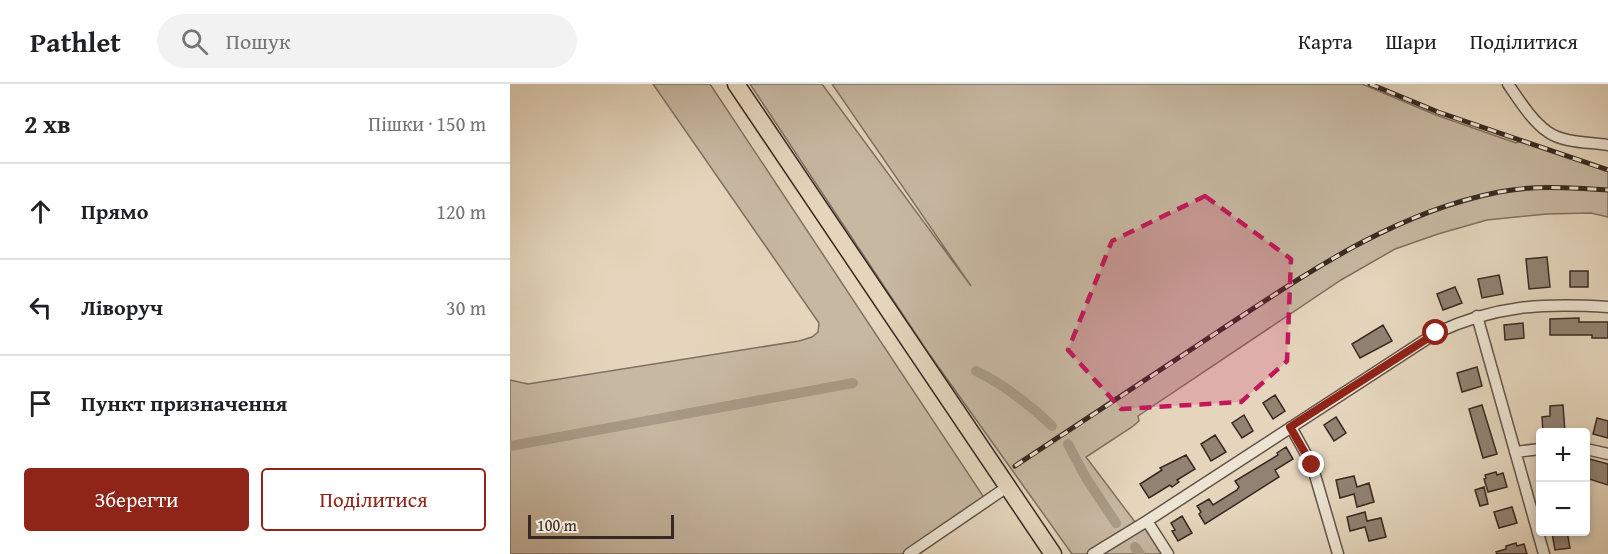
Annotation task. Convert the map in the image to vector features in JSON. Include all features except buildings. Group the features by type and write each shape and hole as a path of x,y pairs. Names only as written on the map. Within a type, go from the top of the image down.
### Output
{"main road":[{"path":"736,84 1053,554"}],"street":[{"path":"1508,84 1529,112 1549,133 1566,139 1608,145"},
{"path":"1093,554 1436,333 1477,316 1510,308 1561,304 1608,307"},
{"path":"1477,316 1544,554"},
{"path":"1290,427 1312,465 1338,554"},
{"path":"1515,452 1536,449"},
{"path":"1590,450 1608,454"},
{"path":"909,554 1007,486"},
{"path":"1147,521 1168,554"}],"highlighted area":[{"path":"1205,196 1291,259 1287,361 1241,402 1121,409 1068,350 1112,241"}],"shaded area":[{"path":"653,84 710,84 987,502 909,554 510,554 510,380 528,384 799,341 812,337 818,332 819,323"},
{"path":"750,84 822,84 971,286 832,84 1362,84 1436,115 1516,143 1521,141 1608,170 1608,217 1591,213 1547,214 1487,220 1395,249 1341,280 1138,416 1139,421 1132,427 1086,457 1138,526 1146,521 1168,554 1072,554 927,351"}],"waterway":[{"path":"976,371 1016,395 1052,426"},
{"path":"510,446 853,383"},
{"path":"1068,444 1086,478 1116,523"},
{"path":"1135,547 1140,554"}],"railway":[{"path":"1370,84 1438,112 1608,170"},
{"path":"1015,466 1283,289 1386,230 1460,202 1499,192 1539,188 1608,190"}],"route":[{"path":"1312,465 1290,427 1436,333"}]}
